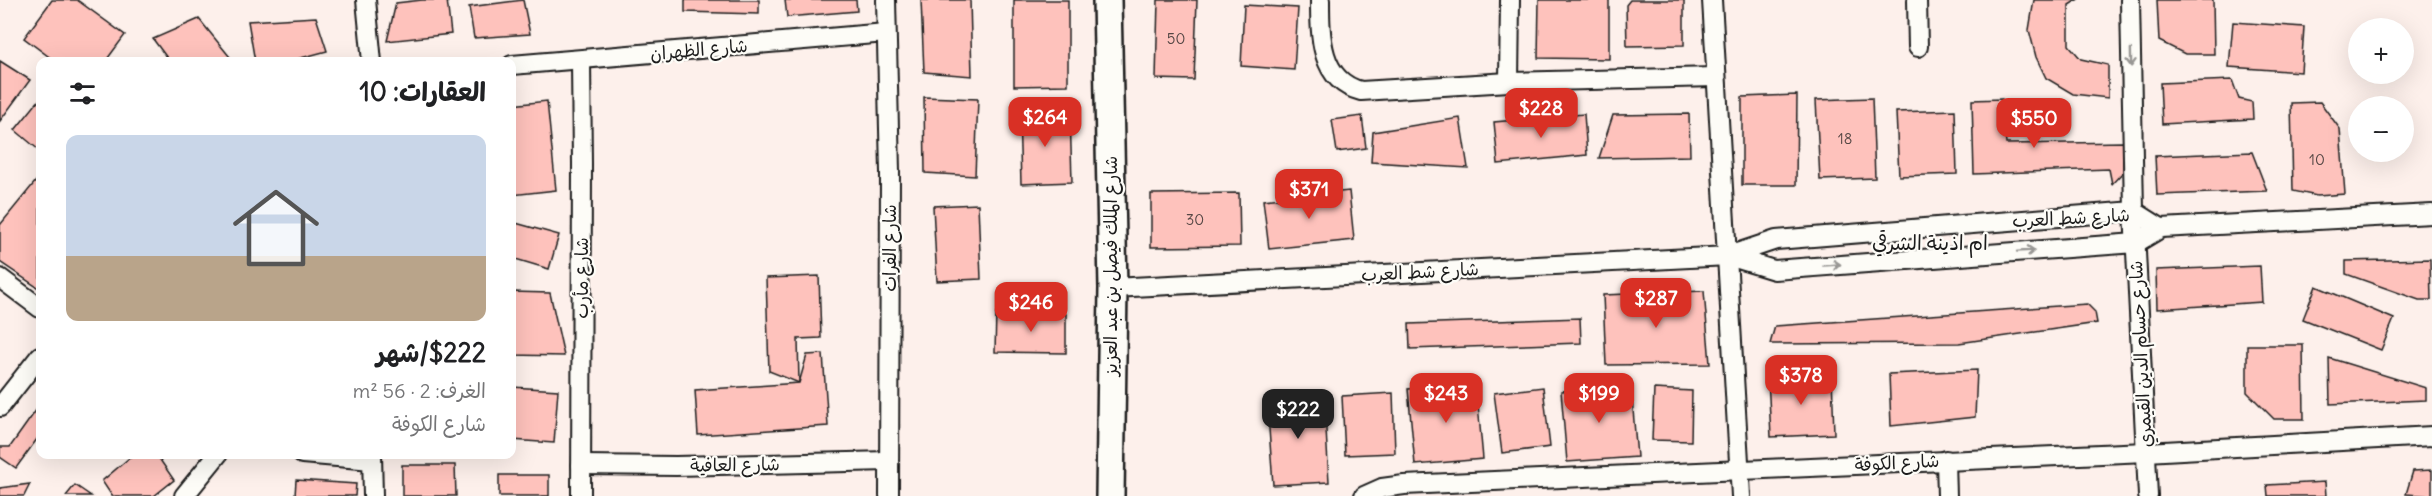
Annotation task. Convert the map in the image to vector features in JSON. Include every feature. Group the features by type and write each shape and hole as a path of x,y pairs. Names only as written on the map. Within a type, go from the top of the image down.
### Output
{"main road":[{"name":"شارع الملك فيصل بن عبد العزيز","path":"1107,0 1113,288 1110,496"}],"street":[{"path":"366,0 372,57"},
{"name":"شارع الفرات","path":"886,0 890,172 889,496"},
{"path":"1320,0 1326,61 1332,72 1350,88 1361,91 1509,82 1716,77"},
{"path":"1509,0 1509,82"},
{"path":"1712,0 1741,496"},
{"path":"1917,0 1918,47"},
{"name":"شارع حسام الدين القيمري","path":"2130,0 2134,211 2148,496"},
{"name":"شارع الظهران","path":"516,65 886,33"},
{"name":"شارع مأرب","path":"581,60 581,496"},
{"name":"شارع شط العرب","path":"1113,288 1728,256 1776,240 2134,211 2161,228"},
{"name":"شارع شط العرب","path":"1728,256 1773,270 2136,243 2161,228 2432,214"},
{"path":"0,278 36,305"},
{"path":"0,407 36,361"},
{"name":"شارع الكوفة","path":"1364,496 1382,488 1404,485 2146,452 2432,436"},
{"path":"184,496 214,459"},
{"path":"372,459 373,496"},
{"path":"1946,460 1947,496"},
{"name":"شارع العافية","path":"581,465 676,466 889,461"}],"building":[{"path":"52,0 77,0 125,35 109,57 49,57 24,38"},
{"path":"447,0 451,34 387,41 396,3"},
{"path":"523,0 530,34 474,38 469,7"},
{"path":"685,0 759,0 759,14 685,12"},
{"path":"785,0 856,0 857,11 787,17"},
{"path":"921,0 970,0 972,76 924,72"},
{"path":"1014,0 1068,0 1068,85 1014,86"},
{"path":"1158,0 1197,0 1194,80 1156,79"},
{"path":"1539,0 1609,0 1609,59 1538,58"},
{"path":"1630,0 1684,0 1684,45 1627,46 1626,5"},
{"path":"2034,0 2077,0 2069,5 2069,45 2081,59 2108,65 2108,98 2073,94 2046,78 2036,57 2029,30"},
{"path":"2157,0 2213,0 2214,54 2185,54 2159,41"},
{"path":"1244,5 1298,8 1294,70 1241,66"},
{"path":"316,17 327,51 305,57 254,57 248,21"},
{"path":"199,19 230,57 166,57 153,39"},
{"path":"2233,22 2304,27 2301,72 2229,67"},
{"path":"0,61 30,80 0,121"},
{"path":"2232,80 2239,99 2252,102 2253,119 2162,124 2160,83"},
{"path":"1797,95 1796,185 1742,185 1742,97"},
{"path":"924,97 978,99 975,176 925,173"},
{"path":"1872,98 1875,178 1820,180 1816,100"},
{"path":"2002,99 2006,144 2123,142 2123,172 2112,184 2109,169 1974,174 1972,100"},
{"path":"547,101 556,190 516,195 516,105"},
{"path":"2320,102 2340,129 2345,194 2317,196 2293,191 2291,103"},
{"path":"36,104 36,148 15,130"},
{"path":"1955,110 1957,174 1899,176 1896,112"},
{"path":"1070,113 1072,182 1021,184 1019,114"},
{"path":"1584,114 1587,155 1498,164 1494,122"},
{"path":"1689,114 1690,156 1599,158 1613,115"},
{"path":"1362,116 1366,148 1337,152 1332,120"},
{"path":"1460,118 1468,168 1371,162 1373,132"},
{"path":"2252,152 2267,191 2157,195 2155,156"},
{"path":"36,181 36,286 0,262 0,225"},
{"path":"1349,191 1354,240 1269,249 1263,200"},
{"path":"1239,193 1240,246 1151,247 1151,194"},
{"path":"978,204 981,279 937,281 933,206"},
{"path":"516,223 559,235 549,269 516,259"},
{"path":"2430,259 2431,300 2419,300 2346,274 2346,261"},
{"path":"2260,266 2262,302 2157,309 2156,270"},
{"path":"819,276 821,338 798,339 799,383 769,371 766,278"},
{"path":"2316,286 2394,319 2381,350 2303,319"},
{"path":"1704,291 1710,364 1606,365 1603,295"},
{"path":"516,292 550,293 564,356 516,355"},
{"path":"2087,304 2095,312 2097,323 1959,343 1770,344 1775,326"},
{"path":"996,313 1066,314 1066,353 995,352"},
{"path":"1580,318 1581,343 1410,349 1409,324"},
{"path":"2247,345 2303,345 2304,419 2274,419 2247,392"},
{"path":"823,354 828,426 698,435 695,390 799,383 807,355"},
{"path":"2329,358 2426,388 2426,400 2330,404"},
{"path":"1977,370 1975,417 1891,426 1889,374"},
{"path":"1832,375 1834,434 1771,437 1768,377"},
{"path":"1476,383 1483,459 1415,465 1408,389"},
{"path":"1631,386 1637,457 1567,462 1561,391"},
{"path":"516,387 558,390 554,443 516,440"},
{"path":"1543,387 1550,447 1502,453 1494,393"},
{"path":"1654,389 1692,391 1691,441 1652,440"},
{"path":"1393,393 1395,453 1345,455 1342,396"},
{"path":"1324,395 1329,482 1273,485 1267,400"},
{"path":"36,410 36,440 16,468 0,457 0,447 10,447"},
{"path":"128,459 159,459 174,480 154,496 112,496 102,481"},
{"path":"402,465 455,465 456,496 402,496"},
{"path":"2432,470 2432,496 2406,494 2413,471"},
{"path":"499,475 549,475 549,496 499,496"},
{"path":"296,480 356,484 355,496 295,496"},
{"path":"2325,482 2326,496 2268,496 2267,485"},
{"path":"30,484 24,496 0,496 0,488"},
{"path":"75,485 91,496 66,496"}],"district":[{"name":"ام اذينة الشرقي","path":"1930,243"}]}
